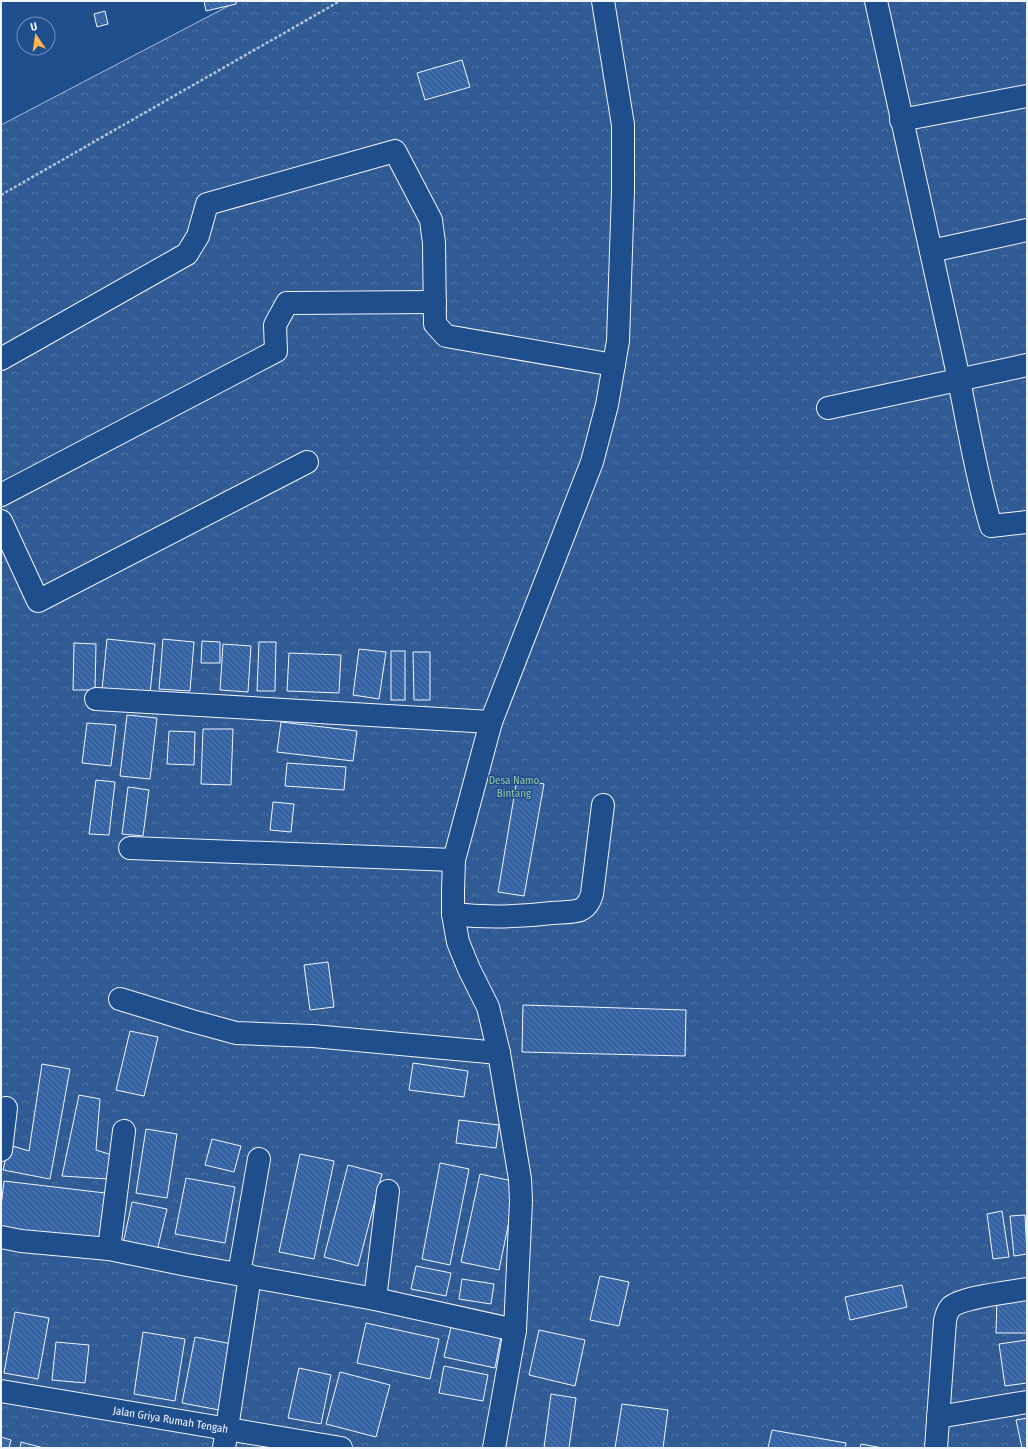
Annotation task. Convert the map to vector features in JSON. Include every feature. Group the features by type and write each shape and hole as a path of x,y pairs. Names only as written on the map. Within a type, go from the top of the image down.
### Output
{"street":[{"path":"494,1448 515,1330 521,1201 520,1179 499,1053 488,1007 469,969 458,942 454,914 454,860 491,722 592,462 607,405 614,365 618,341 623,190 623,125 603,1"},
{"path":"876,1 959,379 984,504 991,526 1027,522"},
{"path":"901,120 1027,96"},
{"path":"1,359 188,254 198,236 207,204 395,151 431,220 434,243 435,324 446,336 614,365"},
{"path":"931,251 1027,230"},
{"path":"1,495 276,351 275,324 287,303 435,302"},
{"path":"828,408 1027,365"},
{"path":"1,521 38,601 307,462"},
{"path":"96,699 491,722"},
{"path":"454,914 478,917 531,916 580,910 585,907 590,902 592,894 603,805"},
{"path":"130,848 454,860"},
{"path":"120,999 192,1022 236,1033 313,1036 499,1053"},
{"path":"1,1150 6,1108"},
{"path":"109,1249 124,1131"},
{"path":"225,1439 259,1159"},
{"path":"375,1298 388,1191"},
{"path":"1,1237 21,1241 109,1249 187,1265 375,1298 515,1330"},
{"path":"936,1448 944,1321 946,1314 952,1306 966,1300 1027,1289"},
{"name":"Jalan Griya Rumah Tengah","path":"1,1391 225,1439 341,1448"},
{"path":"938,1417 1027,1402"}],"path":[{"path":"1,195 340,1"}],"green space":[{"name":"Desa Namo Bintang","path":"238,1 1027,1 1027,1448 1,1448 1,125"}],"building":[{"path":"204,1 236,1 236,4 206,11"},
{"path":"105,11 108,24 97,27 94,14"},
{"path":"462,60 470,87 425,100 417,73"},
{"path":"107,639 155,644 150,694 102,690"},
{"path":"163,639 194,642 190,691 159,689"},
{"path":"202,641 220,642 220,663 201,663"},
{"path":"259,642 276,642 275,691 257,691"},
{"path":"74,643 96,644 95,690 73,690"},
{"path":"223,644 251,646 248,692 220,690"},
{"path":"359,649 386,652 379,699 353,695"},
{"path":"391,651 405,651 405,700 391,700"},
{"path":"413,652 430,652 430,700 414,700"},
{"path":"289,653 341,655 339,693 287,691"},
{"path":"127,715 157,718 150,779 120,776"},
{"path":"281,722 357,731 353,761 277,752"},
{"path":"87,723 116,725 111,766 82,763"},
{"path":"203,729 233,729 231,785 201,784"},
{"path":"169,731 195,732 194,765 167,764"},
{"path":"287,763 346,767 344,790 285,786"},
{"path":"517,779 544,784 524,896 498,892"},
{"path":"96,780 115,782 109,835 89,834"},
{"path":"128,787 149,790 143,836 122,834"},
{"path":"273,802 294,804 291,832 270,830"},
{"path":"328,962 334,1007 310,1010 304,965"},
{"path":"523,1005 686,1010 685,1056 522,1052"},
{"path":"130,1031 158,1037 144,1096 116,1090"},
{"path":"413,1063 468,1071 464,1097 409,1090"},
{"path":"42,1064 70,1069 50,1179 3,1170 9,1145 29,1151"},
{"path":"79,1095 100,1099 96,1150 112,1155 108,1179 62,1176"},
{"path":"459,1120 499,1125 496,1148 456,1143"},
{"path":"146,1129 177,1134 167,1198 136,1193"},
{"path":"212,1139 241,1146 234,1172 205,1165"},
{"path":"300,1154 334,1161 314,1259 279,1252"},
{"path":"440,1163 469,1169 450,1265 422,1259"},
{"path":"348,1165 382,1174 358,1266 324,1257"},
{"path":"480,1174 517,1182 499,1270 461,1262"},
{"path":"186,1178 235,1187 225,1243 175,1234"},
{"path":"4,1181 105,1193 99,1241 1,1229 1,1207"},
{"path":"132,1202 167,1209 157,1251 123,1244"},
{"path":"1002,1211 1009,1257 993,1259 987,1214"},
{"path":"1025,1215 1027,1254 1014,1256 1010,1216"},
{"path":"416,1266 451,1273 446,1296 411,1289"},
{"path":"600,1276 629,1282 619,1326 590,1320"},
{"path":"462,1279 494,1284 491,1304 459,1299"},
{"path":"902,1285 907,1307 850,1320 845,1297"},
{"path":"997,1298 1027,1299 1027,1333 996,1333"},
{"path":"15,1312 49,1318 38,1379 4,1373"},
{"path":"366,1323 439,1339 430,1379 357,1363"},
{"path":"451,1327 501,1337 495,1368 444,1357"},
{"path":"539,1330 585,1340 575,1386 529,1375"},
{"path":"143,1332 185,1339 175,1401 134,1394"},
{"path":"195,1337 232,1344 219,1410 182,1403"},
{"path":"1027,1340 1027,1383 1005,1386 999,1344"},
{"path":"56,1342 89,1345 85,1383 52,1380"},
{"path":"444,1366 488,1375 483,1401 439,1393"},
{"path":"299,1368 331,1375 321,1424 288,1418"},
{"path":"340,1372 390,1385 376,1437 326,1424"},
{"path":"551,1394 576,1398 569,1448 544,1448"},
{"path":"622,1404 668,1410 663,1448 615,1448"},
{"path":"1027,1418 1027,1448 1022,1448 1016,1420"},
{"path":"772,1430 846,1443 845,1448 768,1448"},
{"path":"1,1437 11,1440 9,1448 1,1448"},
{"path":"21,1442 44,1448 20,1448"},
{"path":"861,1444 883,1448 860,1448"}]}
